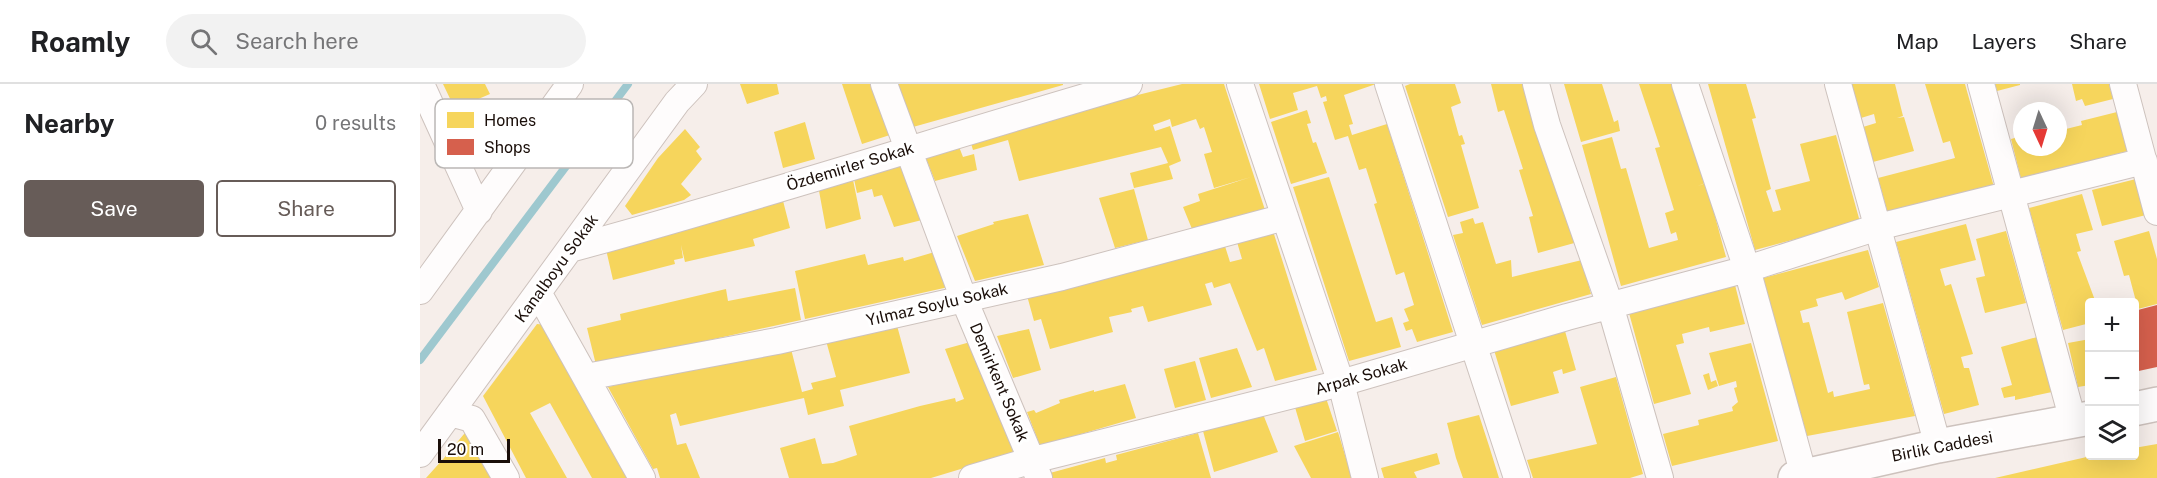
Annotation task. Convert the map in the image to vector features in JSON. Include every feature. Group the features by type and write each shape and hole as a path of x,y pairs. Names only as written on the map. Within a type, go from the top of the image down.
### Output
{"main road":[{"path":"2139,408 2157,404"},
{"name":"Birlik Caddesi","path":"1799,477 1861,471 1938,446 2081,419"}],"street":[{"path":"421,84 435,114"},
{"path":"559,99 570,84"},
{"name":"Kanalboyu Sokak","path":"633,162 677,102 694,84"},
{"name":"Demirkent Sokak","path":"884,84 910,148 963,297 1036,469"},
{"name":"Özdemirler Sokak","path":"570,249 682,219 910,148 1129,84"},
{"path":"1240,84 1341,382 1365,478"},
{"path":"1388,84 1517,478"},
{"path":"1536,84 1547,124 1610,305 1660,478"},
{"path":"1685,84 1747,269 1799,477"},
{"path":"1838,84 1938,446"},
{"path":"1981,84 2011,195 2081,419"},
{"path":"2123,84 2157,212"},
{"name":"Arpak Sokak","path":"972,478 1036,469 1610,305 1747,269 1878,227 2144,161"},
{"path":"460,168 480,211"},
{"path":"420,291 510,168"},
{"name":"Kanalboyu Sokak","path":"420,454 629,168"},
{"name":"Yılmaz Soylu Sokak","path":"586,377 777,341 963,297 1062,277 1285,217"},
{"path":"539,294 642,478"},
{"path":"450,413 472,419 506,478"}],"building: Homes":[{"path":"443,84 485,84 490,94 478,99 450,99"},
{"path":"740,84 777,84 779,94 747,104"},
{"path":"842,84 873,84 893,134 862,144"},
{"path":"897,84 1063,84 1063,85 913,127"},
{"path":"1182,84 1224,84 1265,210 1192,229 1183,207 1200,201 1198,194 1251,177 1214,188 1204,154 1212,152 1204,127 1200,129 1196,119 1172,127 1170,119 1153,125 1155,131 1170,126 1181,161 1169,166 1173,179 1134,188 1130,173 1168,163 1161,147 1019,181 1008,140 973,150 969,137"},
{"path":"1259,84 1376,84 1344,95 1353,124 1349,125 1352,135 1387,124 1453,332 1417,342 1412,329 1406,331 1403,323 1409,321 1404,309 1414,305 1404,272 1396,275 1374,204 1377,203 1366,168 1359,170 1348,136 1335,140 1323,102 1327,101 1326,96 1321,98 1317,86 1293,93 1298,110 1270,119"},
{"path":"1455,84 1461,103 1451,107 1459,136 1462,135 1465,144 1461,145 1479,208 1448,217 1405,86"},
{"path":"1491,84 1534,84 1578,242 1538,253 1529,217 1533,216 1519,170 1523,169 1504,110 1498,112"},
{"path":"1564,84 1602,84 1614,122 1618,120 1620,131 1581,142"},
{"path":"1639,84 1678,84 1705,183 1698,186 1706,183 1726,257 1621,286 1582,145 1612,137 1621,169 1626,168 1649,248 1678,240 1676,232 1671,234 1665,213 1674,210 1655,148 1660,147"},
{"path":"1708,84 1746,84 1756,118 1752,119 1771,189 1766,191 1773,212 1781,210 1775,190 1810,181 1800,144 1836,135 1860,222 1755,250"},
{"path":"1851,84 1895,84 1903,116 1897,118 1904,117 1914,151 1873,162 1863,127 1876,123 1874,114 1861,118"},
{"path":"1925,84 1965,84 1994,187 1888,214 1878,178 1955,158 1950,141 1943,143"},
{"path":"1995,84 2020,84 2020,85 1997,91"},
{"path":"2072,84 2109,84 2113,99 2085,106 2082,99 2076,101"},
{"path":"1307,110 1311,123 1307,124 1313,143 1316,142 1327,173 1291,184 1271,122"},
{"path":"2117,112 2128,151 2021,179 2015,156 2067,156 2067,129 2082,125 2081,121"},
{"path":"805,122 815,159 783,168 774,132"},
{"path":"685,129 700,147 696,151 702,159 681,184 691,195 684,200 632,215 625,206 658,158"},
{"path":"956,139 963,157 974,154 977,170 935,181 923,151"},
{"path":"900,155 926,219 894,227 882,195 874,197 872,189 857,193 852,170"},
{"path":"851,170 861,219 826,229 817,180"},
{"path":"1329,177 1376,322 1392,317 1401,347 1349,361 1293,187"},
{"path":"2136,179 2146,215 2102,226 2092,190"},
{"path":"1134,189 1148,240 1115,248 1099,198"},
{"path":"781,193 790,228 753,239 755,246 685,262 681,245 683,258 674,260 675,264 613,280 605,245"},
{"path":"2082,194 2093,230 2076,234 2081,251 2077,252 2094,298 2085,298 2085,324 2063,330 2029,208"},
{"path":"1028,214 1044,265 975,281 957,236 994,224 993,222"},
{"path":"1473,218 1475,224 1483,222 1496,264 1511,260 1512,277 1582,260 1591,294 1482,325 1453,235 1463,233 1460,222"},
{"path":"1966,224 1976,260 1940,269 1945,286 1951,284 1973,354 1961,357 1964,368 1969,368 1979,405 1944,414 1896,242"},
{"path":"1273,231 1317,370 1275,381 1264,348 1257,351 1230,283 1214,288 1212,282 1205,284 1212,305 1148,322 1143,306 1131,309 1132,312 1109,317 1113,332 1050,349 1041,319 1034,321 1026,292 1224,243 1230,262 1242,259 1237,242"},
{"path":"2006,231 2026,303 1985,313 1976,278 1985,276 1976,239"},
{"path":"2149,231 2157,259 2157,304 2139,309 2139,298 2135,298 2129,275 2124,276 2114,241"},
{"path":"1868,250 1879,287 1845,300 1842,292 1816,299 1818,306 1800,311 1803,323 1809,322 1828,393 1833,391 1834,397 1870,389 1869,384 1864,385 1847,312 1883,303 1915,416 1807,436 1763,278"},
{"path":"938,251 953,286 805,319 795,271 865,254 868,265 903,257 904,261"},
{"path":"1735,285 1745,324 1710,332 1709,327 1682,334 1684,343 1676,345 1691,394 1654,404 1629,313"},
{"path":"795,288 801,320 596,365 587,328 621,320 620,314 726,289 728,301"},
{"path":"896,322 910,373 840,390 844,406 808,415 804,398 680,426 676,413 670,415 677,445 686,443 700,478 660,478 657,468 653,469 608,387 690,367 690,371 708,367 790,345 802,392 813,389 811,383 836,377 825,337"},
{"path":"537,324 546,325 634,478 592,478 550,403 530,413 567,478 526,478 483,396"},
{"path":"1029,329 1041,370 1013,378 997,336"},
{"path":"1565,331 1576,370 1563,374 1562,369 1553,372 1559,393 1511,406 1494,350"},
{"path":"2037,337 2052,392 2015,400 2015,396 2004,398 2001,388 2012,385 2001,347"},
{"path":"2085,340 2085,386 2078,387 2068,343"},
{"path":"974,341 1017,452 931,478 789,478 780,448 815,438 822,464 833,463 857,455 849,426 920,406 955,398 956,402 964,399 945,349"},
{"path":"1751,343 1778,441 1672,466 1663,434 1699,425 1698,420 1733,411 1732,407 1738,402 1734,388 1737,387 1736,381 1719,386 1709,353"},
{"path":"1237,348 1252,387 1211,398 1199,358"},
{"path":"1195,361 1206,400 1175,408 1164,369"},
{"path":"1709,373 1711,382 1716,380 1718,386 1708,390 1703,375"},
{"path":"1616,377 1643,474 1630,478 1533,478 1527,460 1597,444 1580,387"},
{"path":"1125,384 1136,418 1040,446 1027,412 1034,410 1036,413 1060,403 1059,400"},
{"path":"1325,395 1337,431 1305,441 1294,404"},
{"path":"1263,414 1278,452 1214,472 1203,431"},
{"path":"1479,415 1499,478 1463,478 1456,458 1447,423"},
{"path":"469,428 501,478 426,478 444,458"},
{"path":"1338,432 1352,478 1311,478 1294,446"},
{"path":"1198,433 1211,478 1052,478 1050,473 1105,458 1106,463 1117,460 1116,455"},
{"path":"2157,444 2157,478 1995,478 2085,457 2085,460 2139,460 2139,447"},
{"path":"1437,453 1440,464 1414,472 1417,478 1384,478 1381,468"}],"building: Shops":[{"path":"2157,305 2157,367 2139,371 2139,352 2139,310"}],"waterway":[{"path":"617,99 628,84"},
{"path":"420,360 565,168"}]}
